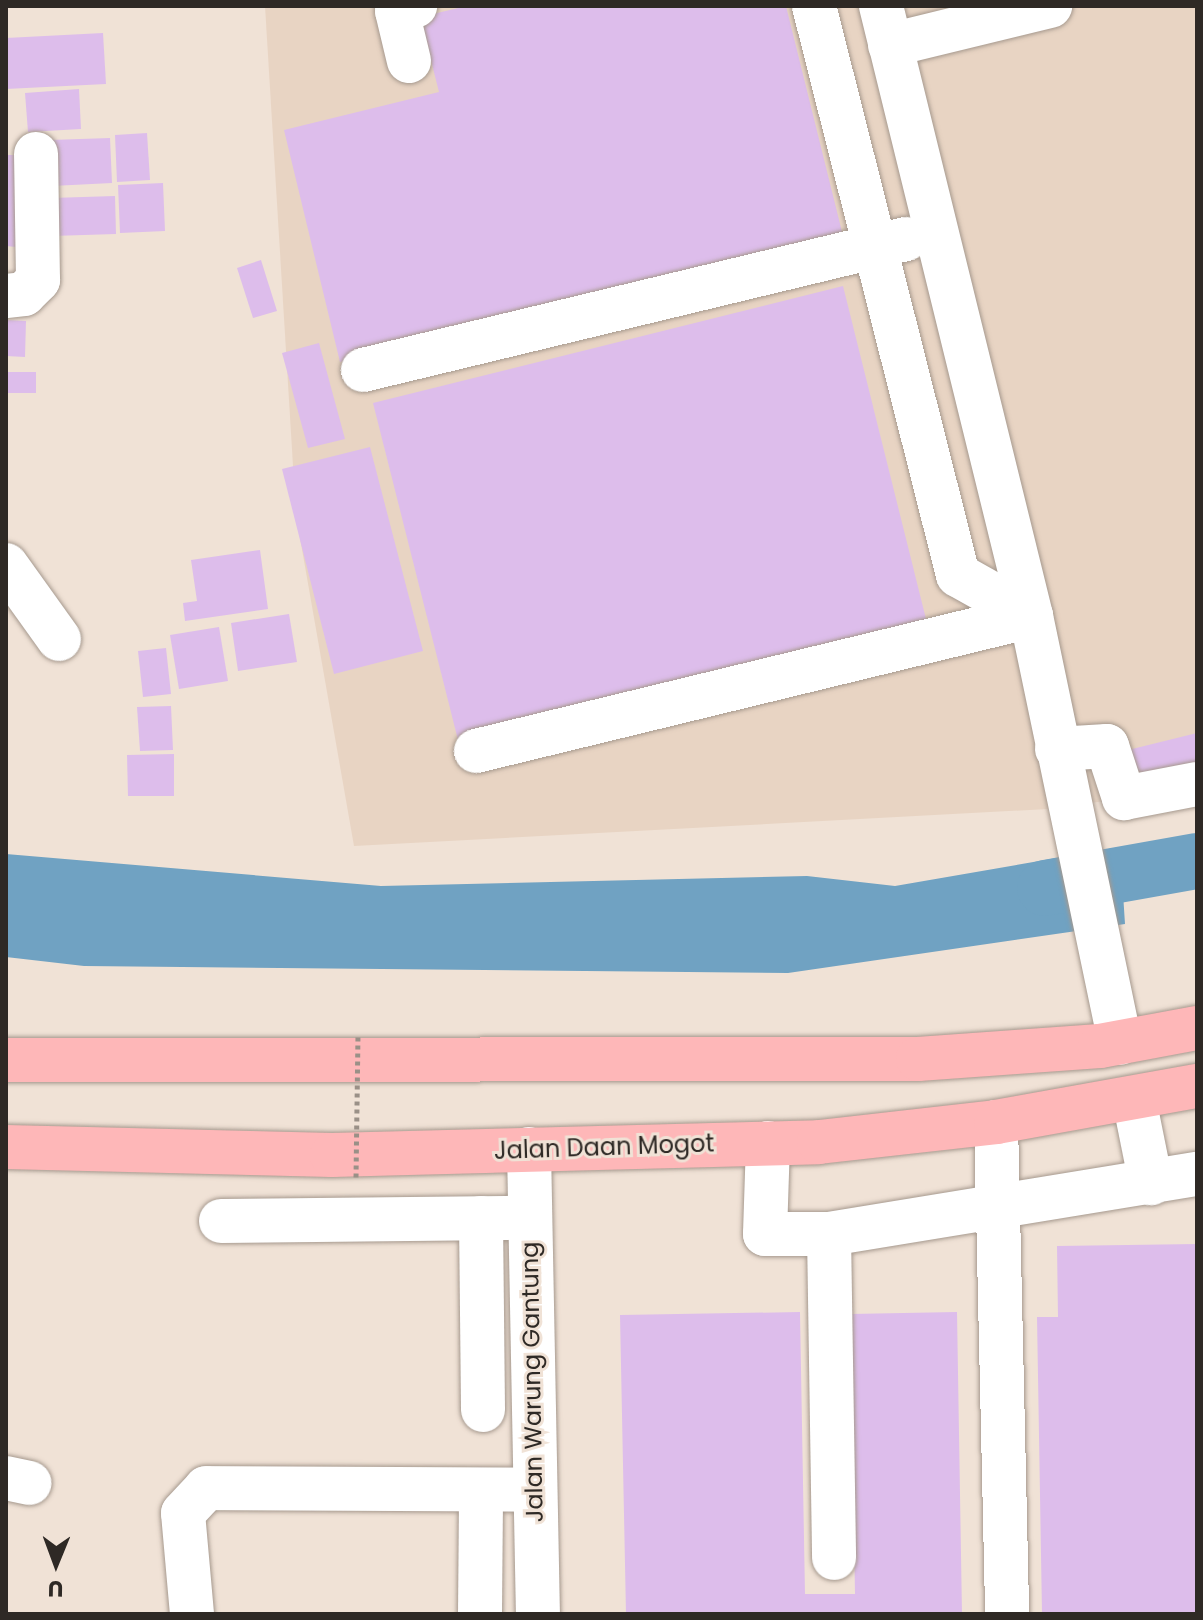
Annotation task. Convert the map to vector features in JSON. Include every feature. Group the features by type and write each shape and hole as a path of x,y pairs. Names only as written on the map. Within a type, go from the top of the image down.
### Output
{"highway":[{"path":"6,1060 918,1059 1120,1043 1197,1028"},
{"name":"Jalan Daan Mogot","path":"6,1147 320,1155 768,1143 996,1122 1197,1086"}],"street":[{"path":"814,6 878,245 958,575 1031,616"},
{"path":"1050,6 885,25 1031,616 1072,834 1120,1043"},
{"path":"402,8 409,61"},
{"path":"6,296 24,294 38,280 36,154"},
{"path":"363,370 936,231"},
{"path":"6,565 59,639"},
{"path":"476,751 1031,616"},
{"path":"1057,749 1107,746 1124,798 1197,784"},
{"path":"1134,1099 1151,1183"},
{"path":"996,1122 1001,1210 1007,1614"},
{"path":"768,1143 765,1234 829,1234 1001,1210 1197,1174"},
{"name":"Jalan Warung Gantung","path":"529,1149 538,1614"},
{"path":"481,1218 483,1410"},
{"path":"221,1221 529,1218"},
{"path":"829,1234 834,1558"},
{"path":"192,1614 183,1513 206,1488 534,1490"},
{"path":"480,1614 481,1491"}],"path":[{"path":"356,1177 358,1034"}],"shaded area":[{"path":"265,6 1197,6 1197,788 1048,809 354,846 296,515"}],"water":[{"path":"1120,847 1125,924 788,973 84,966 6,957 6,854 381,886 807,876 895,886"}],"building":[{"path":"467,6 786,6 844,240 340,362 284,130 439,92 420,17"},
{"path":"103,33 106,84 6,89 6,38"},
{"path":"79,89 81,129 28,132 25,93"},
{"path":"147,133 150,180 117,182 115,135"},
{"path":"110,138 112,183 52,186 50,140"},
{"path":"6,155 18,155 16,247 6,246"},
{"path":"163,183 165,231 120,233 118,185"},
{"path":"115,196 116,234 52,236 51,198"},
{"path":"261,260 277,311 253,318 237,268"},
{"path":"843,286 927,623 458,740 373,403"},
{"path":"6,320 26,321 25,357 6,356"},
{"path":"319,343 345,439 308,448 282,353"},
{"path":"6,372 36,372 36,393 6,393"},
{"path":"370,447 423,651 334,674 282,469"},
{"path":"260,550 268,609 185,621 183,603 197,601 191,560"},
{"path":"289,614 297,662 238,671 231,623"},
{"path":"219,627 228,681 179,689 170,635"},
{"path":"166,648 171,694 143,697 138,651"},
{"path":"171,706 173,750 140,751 137,707"},
{"path":"1197,733 1197,766 1127,784 1120,752"},
{"path":"174,754 174,796 128,796 127,755"},
{"path":"1197,1244 1197,1614 1042,1614 1037,1317 1058,1317 1057,1246"},
{"path":"800,1312 805,1594 855,1594 850,1314 957,1312 962,1614 626,1614 620,1315"}],"waterway":[{"path":"1045,888 1197,861"}]}
